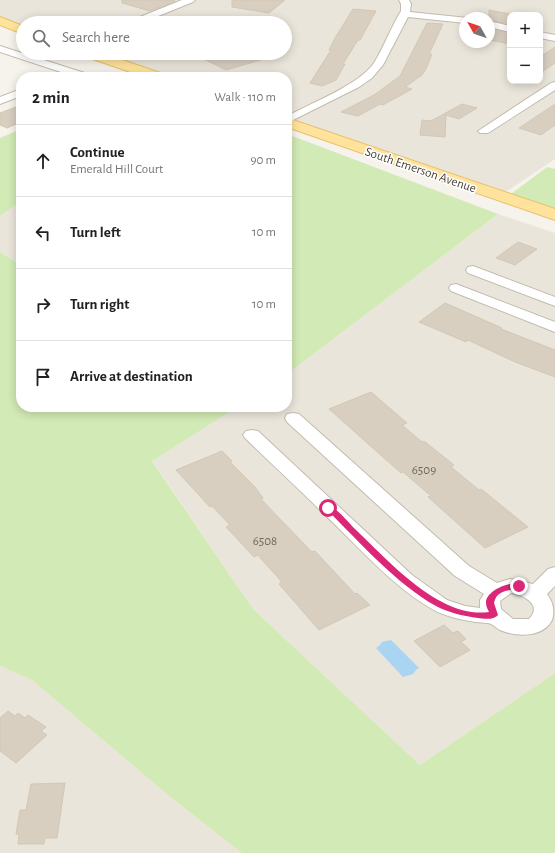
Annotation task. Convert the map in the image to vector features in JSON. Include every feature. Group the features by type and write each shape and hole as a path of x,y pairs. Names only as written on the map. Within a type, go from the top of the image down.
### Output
{"main road":[{"path":"0,21 16,27"},
{"path":"109,60 144,72"},
{"name":"South Emerson Avenue","path":"292,123 555,215"}],"street":[{"path":"150,16 190,0"},
{"path":"292,118 368,76 378,65 404,14 406,9 404,0"},
{"path":"404,14 459,19"},
{"path":"495,25 507,28"},
{"path":"543,36 555,38"},
{"path":"0,49 16,54"},
{"path":"34,60 70,72"},
{"path":"484,131 555,85"},
{"path":"0,100 16,94"},
{"path":"473,270 555,302"},
{"path":"456,288 555,327"},
{"path":"292,418 462,571 495,592"},
{"path":"252,435 405,580 440,604 464,614 483,616 494,615"},
{"path":"536,593 555,574"},
{"path":"510,586 519,586 536,593 546,604 547,611 545,617 534,626 512,626 494,615 490,603 491,597 495,592 510,586"}],"shaded area":[{"path":"0,0 555,0 555,159 500,196 292,124 292,72 144,72 110,60 292,60 292,16 16,16 16,27 0,21"},
{"path":"16,205 16,262 0,252 0,216"},
{"path":"498,214 555,233 555,673 420,765 253,609 152,460 229,412 292,412 292,370"},
{"path":"0,666 32,680 174,800 242,853 0,853"}],"green space":[{"path":"16,131 16,205 0,216 0,138"},
{"path":"292,136 498,214 292,370"},
{"path":"547,167 555,169 555,210 511,194"},
{"path":"0,252 16,262 16,412 229,412 152,461 253,609 420,765 555,673 555,853 242,853 174,800 32,680 0,666"}],"water":[{"path":"391,640 419,668 413,674 403,677 376,648 382,642"}],"building":[{"path":"122,0 175,0 174,2 150,11 122,3"},
{"path":"232,0 285,0 269,13 232,7"},
{"path":"353,9 376,11 360,40 358,40 343,64 345,64 336,80 322,86 310,83 331,50 329,50 335,38"},
{"path":"489,10 507,13 507,23 495,21 495,12 489,12"},
{"path":"427,23 443,24 429,54 432,54 426,69 422,75 405,87 412,89 383,105 380,104 358,116 341,112 374,95 400,76"},
{"path":"495,30 507,32 507,43 495,41"},
{"path":"555,47 555,63 543,71 543,55"},
{"path":"206,60 260,60 226,70"},
{"path":"462,104 477,108 459,119 446,115 445,137 420,135 422,120 431,121"},
{"path":"555,104 555,125 541,135 519,128"},
{"path":"16,107 16,124 7,128 0,125 0,113"},
{"path":"518,242 537,249 515,265 496,258"},
{"path":"445,303 502,328 501,329 555,350 555,377 515,362 468,340 466,342 419,322"},
{"path":"371,392 407,423 402,425 422,442 424,441 454,465 451,467 479,490 481,489 528,527 485,548 428,497 431,496 403,472 401,473 329,409"},
{"path":"222,451 232,461 230,462 255,487 263,498 261,499 279,518 312,552 315,551 355,594 357,593 370,605 319,630 279,584 282,582 258,555 254,557 226,527 230,525 212,506 210,507 176,470"},
{"path":"444,625 453,633 458,631 466,639 461,642 470,650 440,667 414,641"},
{"path":"8,711 15,716 18,713 25,718 28,715 46,727 41,731 47,735 16,763 0,751 0,718"},
{"path":"65,783 57,838 45,838 44,844 18,844 19,834 16,834 20,810 26,810 31,784"}],"route":[{"path":"328,508 405,580 440,604 464,614 483,616 494,615 490,603 491,597 495,592 502,588 519,586"}]}
